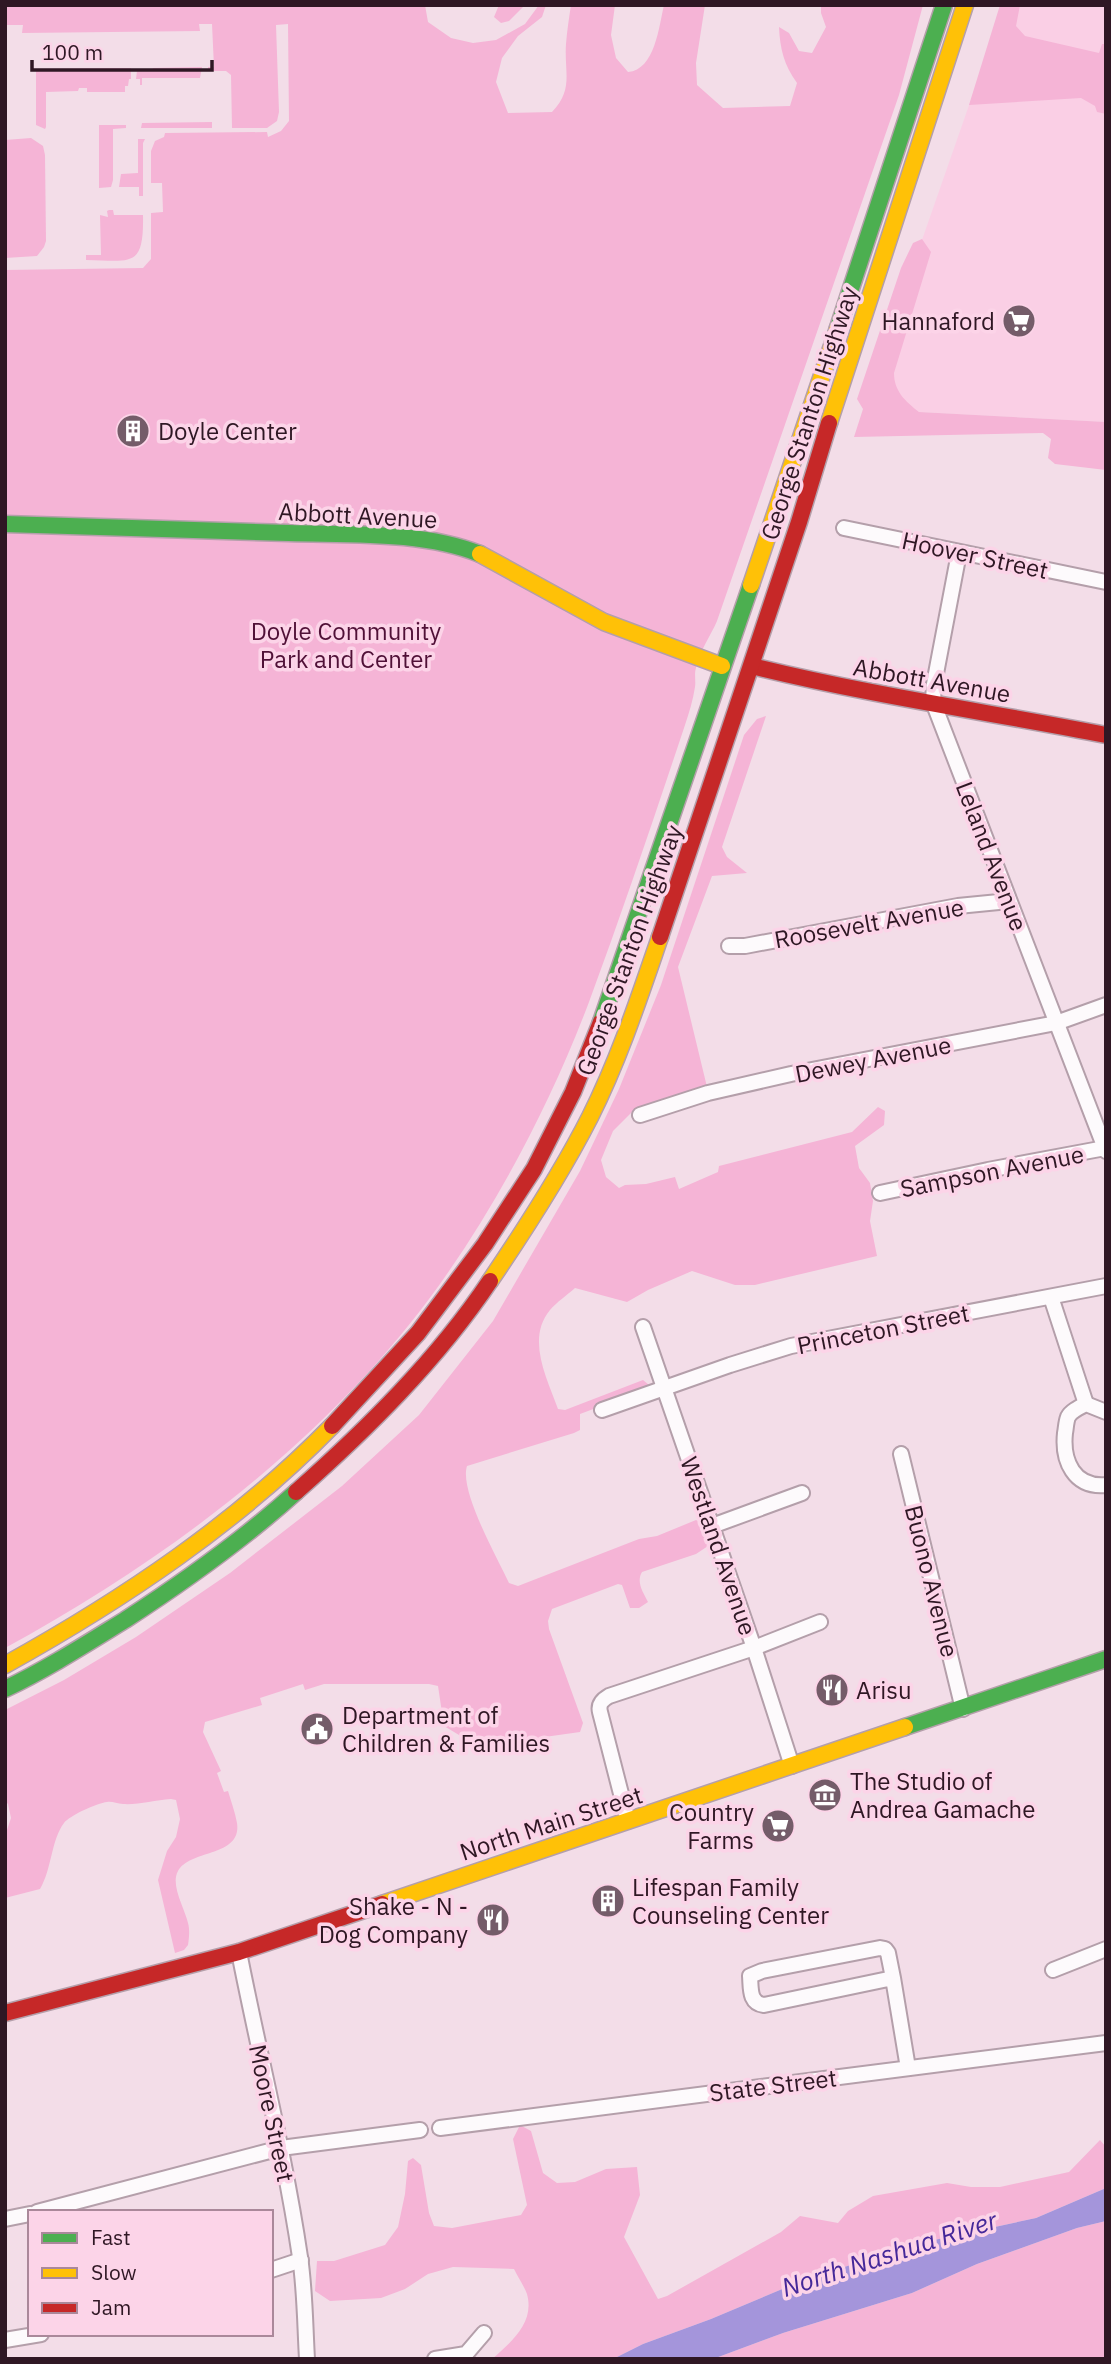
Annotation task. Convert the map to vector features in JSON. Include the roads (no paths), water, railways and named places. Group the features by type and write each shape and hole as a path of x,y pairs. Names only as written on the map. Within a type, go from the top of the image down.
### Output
{"main road":[{"path":"892,162 928,5"},
{"name":"George Stanton Highway","path":"5,1665 126,1594 194,1547 258,1495 316,1442 368,1390 418,1333 485,1244 534,1169 595,1042 632,938 944,5"},
{"name":"George Stanton Highway","path":"5,1689 124,1622 209,1566 271,1517 376,1419 488,1284 560,1175 607,1080 632,1020 752,666 965,5"},
{"name":"Abbott Avenue","path":"5,524 360,535 429,540 461,546 486,556 604,622 722,666"},
{"name":"Abbott Avenue","path":"752,666 832,686 1106,735"},
{"name":"North Main Street","path":"5,2013 239,1952 1106,1660"}],"street":[{"name":"Hoover Street","path":"844,528 1106,582"},
{"name":"Leland Avenue","path":"960,553 934,684 933,702 1105,1150"},
{"name":"Roosevelt Avenue","path":"729,946 745,946 963,905 1009,901"},
{"name":"Dewey Avenue","path":"640,1115 708,1093 792,1074 1056,1023 1106,1005"},
{"name":"Sampson Avenue","path":"880,1193 988,1170 1105,1150"},
{"name":"Princeton Street","path":"602,1410 730,1365 803,1343 1106,1286"},
{"path":"1051,1297 1086,1404"},
{"name":"Westland Avenue","path":"643,1327 792,1766"},
{"path":"1086,1404 1106,1412"},
{"path":"1086,1404 1068,1416 1064,1447 1066,1458 1076,1477 1087,1483 1106,1485"},
{"name":"Buono Avenue","path":"901,1454 963,1709"},
{"path":"712,1526 802,1493"},
{"path":"628,1821 600,1703 609,1696 754,1648 820,1622"},
{"path":"893,1978 764,2005 757,2004 752,1999 750,1976 762,1971 885,1949 893,1978 908,2068"},
{"path":"1053,1970 1106,1949"},
{"name":"Moore Street","path":"239,1952 281,2148 301,2260 307,2359"},
{"name":"State Street","path":"440,2127 1106,2043"},
{"path":"45,2210 281,2148 420,2130"},
{"path":"5,2219 28,2214"},
{"path":"273,2269 301,2260"},
{"path":"435,2359 466,2354 484,2333"},
{"path":"5,2340 29,2336"}],"water":[{"name":"North Nashua River","path":"1106,2188 1106,2221 1077,2228 977,2264 912,2293 783,2333 713,2359 613,2359 643,2344 799,2282 911,2245 1036,2218"}],"place":[{"name":"Hannaford","path":"1019,321"},
{"name":"Doyle Center","path":"133,431"},
{"name":"Arisu","path":"832,1690"},
{"name":"Department of Children & Families","path":"317,1729"},
{"name":"The Studio of Andrea Gamache","path":"825,1795"},
{"name":"Country Farms","path":"778,1826"},
{"name":"Lifespan Family Counseling Center","path":"608,1901"},
{"name":"Shake - N - Dog Company","path":"493,1920"}],"park label":[{"name":"Doyle Community Park and Center","path":"346,645"}]}
